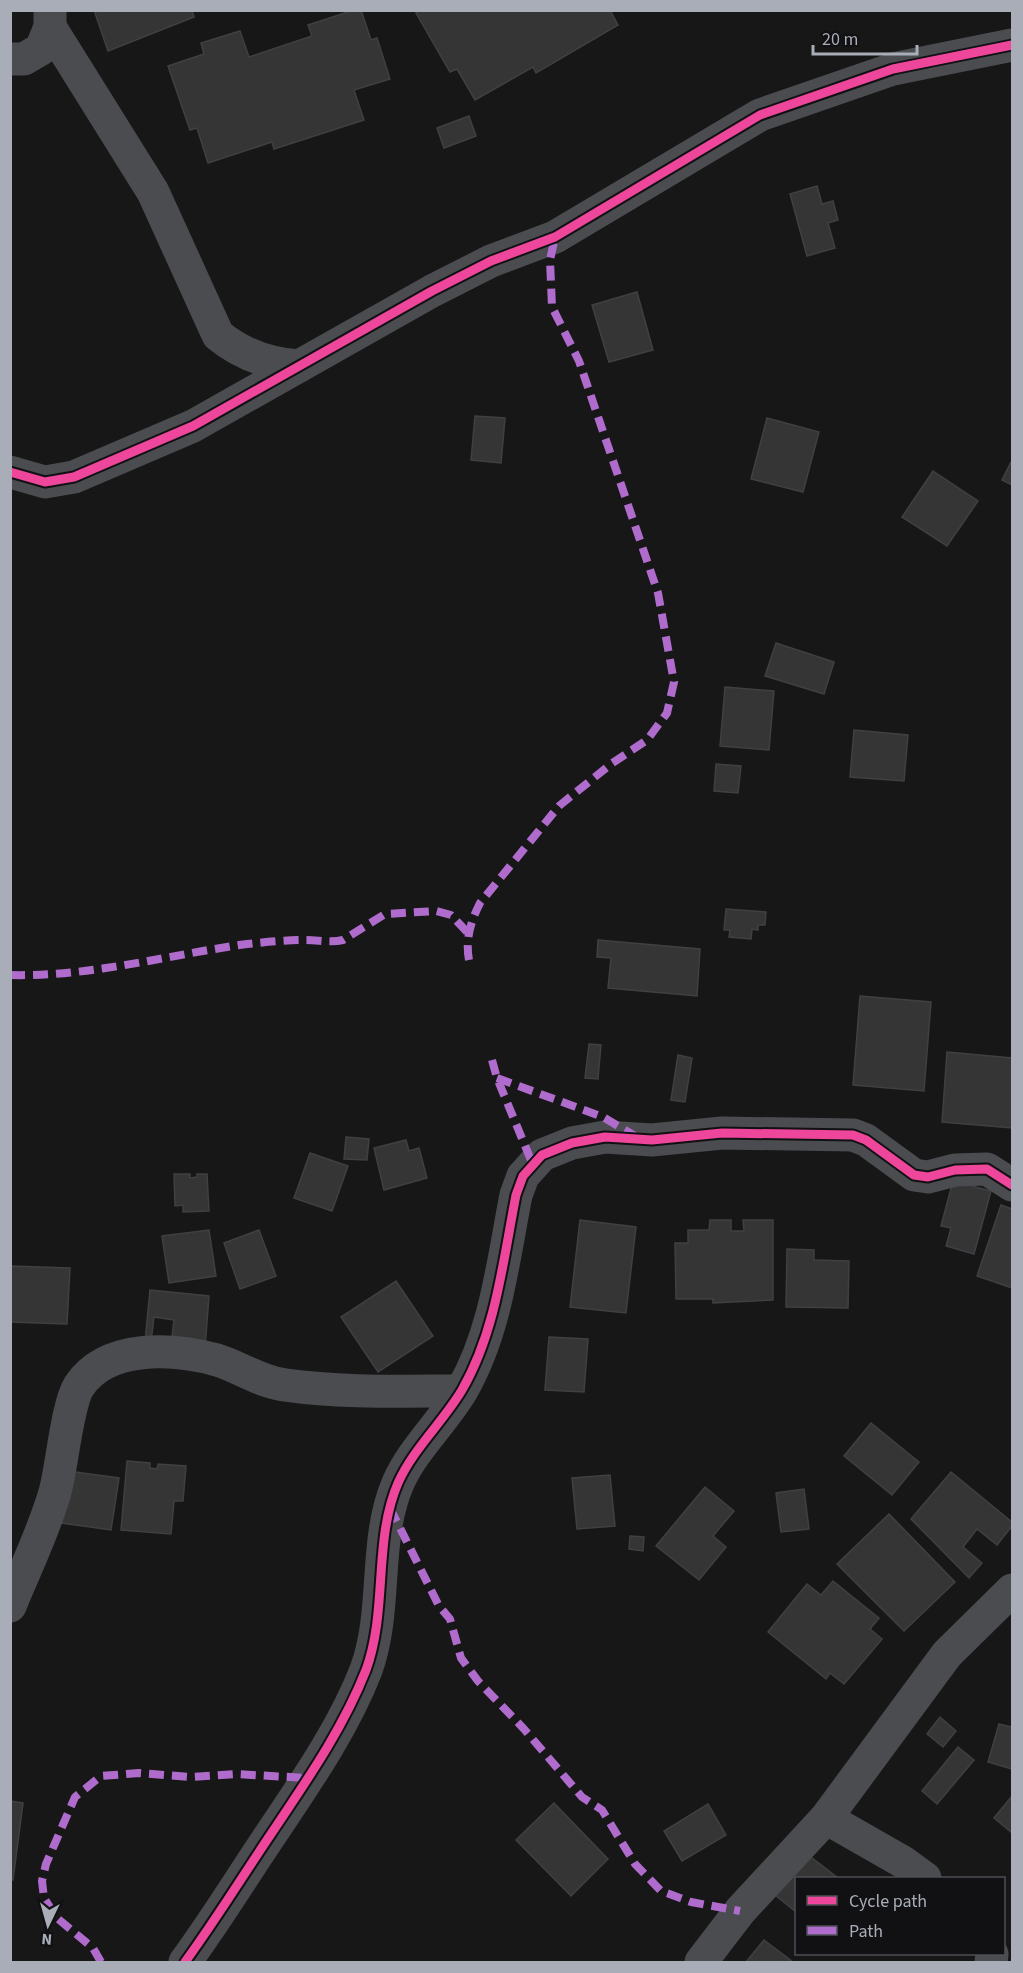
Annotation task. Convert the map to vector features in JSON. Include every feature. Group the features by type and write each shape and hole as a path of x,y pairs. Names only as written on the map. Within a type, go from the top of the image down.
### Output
{"street":[{"path":"10,59 24,59 41,49 50,19"},
{"path":"50,19 153,192 218,334 234,349 275,364 299,366"},
{"path":"10,472 45,482 75,477 193,426 491,261 555,237 760,115 893,69 1012,45"},
{"path":"185,1962 308,1778 347,1710 366,1669 375,1635 392,1499 406,1467 461,1391 490,1330 516,1195 523,1176 542,1155 572,1143 604,1137 652,1140 722,1132 835,1133 866,1140 914,1175 928,1178 955,1170 987,1169 1012,1185"},
{"path":"10,1606 54,1493 77,1389 88,1374 102,1363 122,1355 145,1352 187,1355 216,1360 267,1381 285,1385 373,1390 461,1391"},
{"path":"701,1962 740,1911 826,1818 947,1654 1012,1590"},
{"path":"826,1818 903,1862 924,1877"}],"building":[{"path":"94,10 192,10 194,17 108,51"},
{"path":"354,10 361,10 371,40 377,38 390,79 354,90 364,120 274,149 272,142 208,163 197,128 190,130 168,66 204,54 201,43 240,31 249,57 312,36 308,25"},
{"path":"420,10 610,10 618,25 536,73 533,67 475,100 457,69 450,72 416,13"},
{"path":"469,116 476,136 444,148 437,128"},
{"path":"817,186 822,204 833,201 838,220 828,223 835,248 807,256 790,194"},
{"path":"637,292 653,350 609,362 592,305"},
{"path":"475,416 505,418 501,463 471,460"},
{"path":"767,418 819,432 803,492 751,479"},
{"path":"1012,460 1012,485 1002,480"},
{"path":"933,471 978,501 947,546 902,517"},
{"path":"776,643 834,662 824,694 765,676"},
{"path":"725,687 774,691 769,750 720,746"},
{"path":"854,730 908,735 904,781 850,777"},
{"path":"716,764 741,766 738,793 714,791"},
{"path":"726,909 766,912 765,925 758,925 758,930 752,929 751,939 729,937 730,930 724,930"},
{"path":"598,940 700,949 697,996 608,988 611,958 597,957"},
{"path":"860,996 931,1002 924,1091 853,1085"},
{"path":"589,1044 601,1045 598,1079 585,1078"},
{"path":"947,1052 1012,1058 1012,1128 942,1122"},
{"path":"678,1055 692,1058 685,1102 671,1100"},
{"path":"346,1137 369,1139 367,1160 344,1159"},
{"path":"406,1140 409,1151 419,1148 427,1178 384,1190 374,1148"},
{"path":"310,1153 348,1166 332,1211 294,1198"},
{"path":"174,1174 190,1174 190,1178 197,1177 197,1174 207,1174 209,1211 183,1212 183,1205 175,1206"},
{"path":"953,1181 991,1191 974,1254 946,1246 951,1228 941,1226"},
{"path":"1001,1205 1012,1209 1012,1288 977,1276"},
{"path":"580,1220 636,1227 626,1313 570,1307"},
{"path":"710,1220 731,1220 731,1231 744,1231 743,1220 773,1220 773,1300 713,1303 713,1299 676,1299 675,1243 688,1243 688,1230 709,1230"},
{"path":"209,1230 216,1276 169,1283 162,1236"},
{"path":"259,1230 276,1276 240,1289 224,1243"},
{"path":"787,1249 814,1250 814,1260 849,1261 848,1308 786,1307"},
{"path":"10,1266 70,1268 67,1324 10,1322"},
{"path":"396,1281 433,1336 378,1372 341,1317"},
{"path":"150,1290 209,1296 205,1348 171,1345 174,1320 154,1317 151,1342 145,1342"},
{"path":"549,1337 588,1339 584,1392 545,1390"},
{"path":"871,1423 919,1462 892,1495 844,1456"},
{"path":"127,1461 150,1463 150,1468 157,1469 158,1464 186,1466 183,1501 174,1501 171,1534 121,1530"},
{"path":"68,1471 119,1478 111,1530 61,1523"},
{"path":"951,1472 1012,1522 1012,1526 997,1545 977,1529 963,1547 982,1563 969,1578 911,1519"},
{"path":"610,1475 615,1526 577,1529 572,1478"},
{"path":"705,1487 734,1511 713,1536 726,1547 699,1580 656,1546"},
{"path":"804,1489 809,1529 781,1532 776,1493"},
{"path":"889,1514 955,1582 904,1631 837,1564"},
{"path":"630,1536 644,1537 643,1551 629,1549"},
{"path":"833,1581 879,1618 870,1629 882,1639 844,1684 830,1673 826,1679 768,1632 807,1584 821,1595"},
{"path":"940,1717 956,1731 943,1747 927,1734"},
{"path":"999,1724 1012,1727 1012,1769 988,1762"},
{"path":"958,1747 974,1760 937,1804 922,1791"},
{"path":"1012,1796 1012,1833 994,1818"},
{"path":"10,1801 23,1803 13,1880 10,1880"},
{"path":"554,1803 608,1859 571,1896 516,1840"},
{"path":"708,1804 726,1835 682,1861 664,1831"},
{"path":"807,1854 837,1877 795,1877 795,1911 775,1895"},
{"path":"764,1940 793,1962 746,1962"}],"marked path":[{"path":"469,960 470,930 480,903 559,806 611,764 647,740 667,713 674,682 658,593 579,361 552,307 550,260 555,237"},
{"path":"10,975 70,973 247,944 299,940 338,941 385,914 436,911 451,915 469,934"},
{"path":"492,1060 497,1078 533,1165"},
{"path":"497,1078 603,1117 635,1136"},
{"path":"390,1508 439,1606 450,1619 461,1658 478,1681 524,1729 582,1797 602,1810 635,1864 661,1891 691,1902 740,1911"},
{"path":"101,1962 93,1948 57,1918 44,1898 42,1881 46,1864 75,1797 101,1776 139,1773 191,1777 235,1774 308,1778"}],"cycle path":[{"path":"10,472 45,482 74,477 193,426 432,291 491,261 555,237 760,115 893,69 1012,45"},
{"path":"185,1962 310,1775 357,1692 373,1647 390,1505 404,1471 454,1402 474,1367 491,1320 516,1195 523,1176 542,1155 572,1143 605,1137 652,1140 722,1133 853,1135 866,1140 914,1175 928,1177 955,1170 987,1169 1012,1185"}]}
